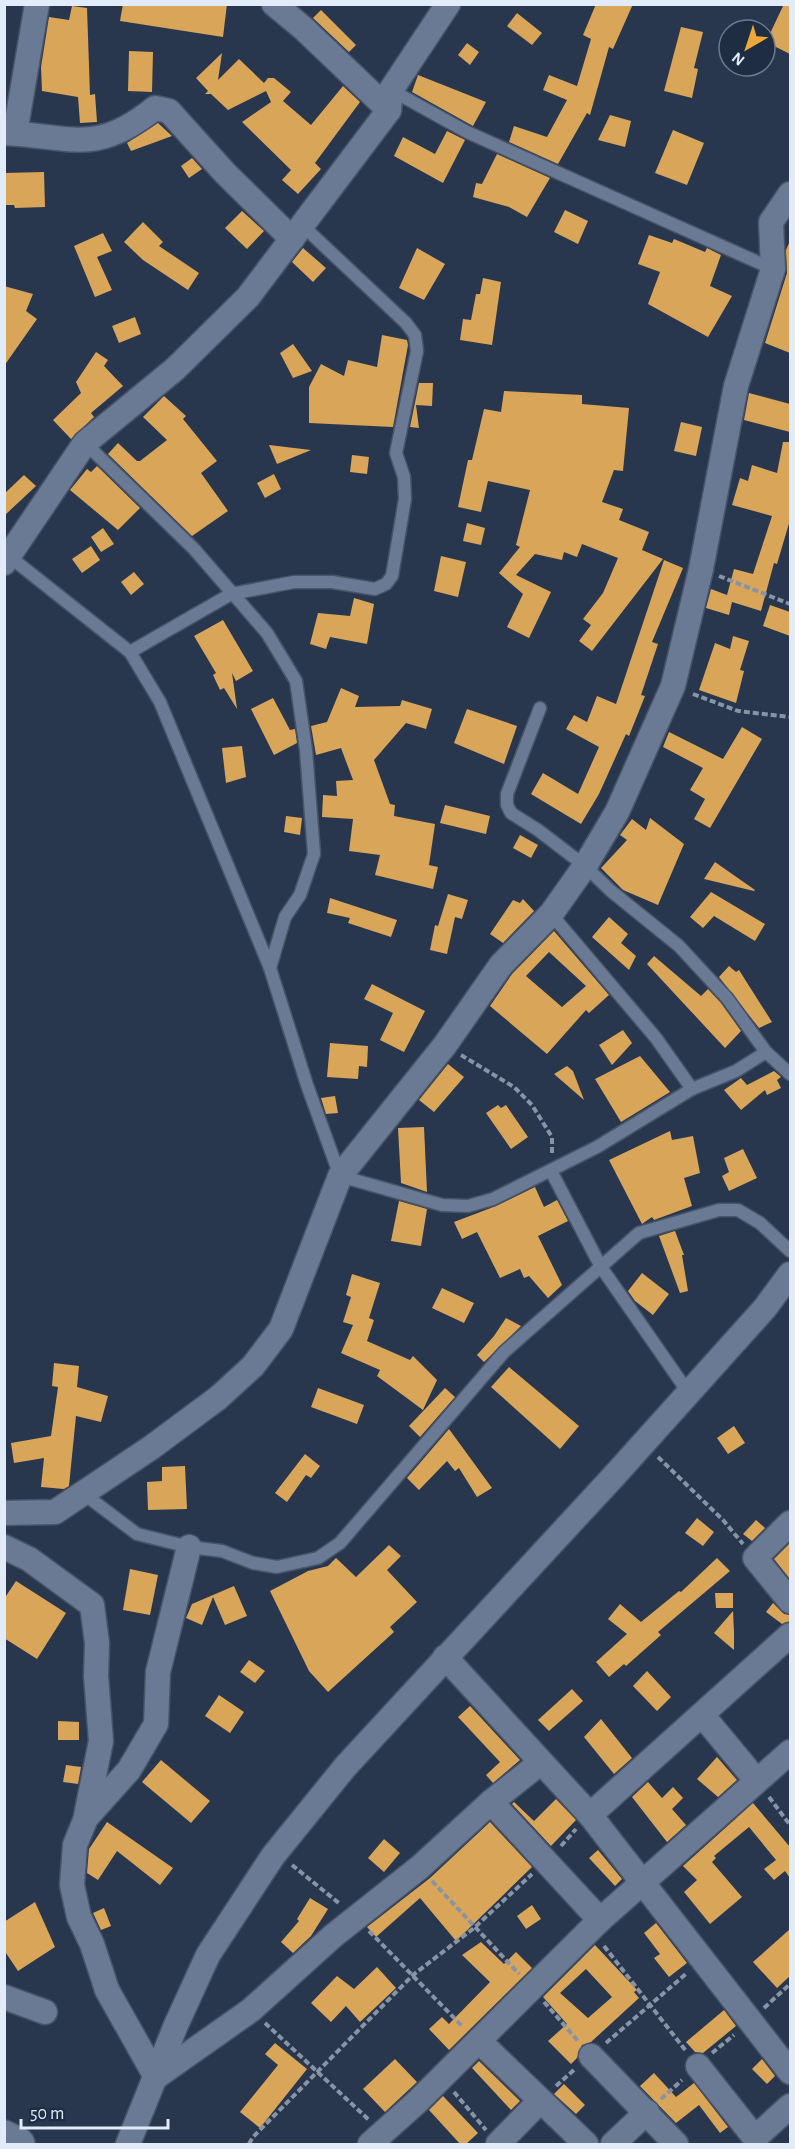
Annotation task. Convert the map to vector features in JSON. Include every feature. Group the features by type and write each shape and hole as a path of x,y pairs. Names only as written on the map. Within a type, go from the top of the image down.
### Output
{"main road":[{"path":"4,2137 18,2145"}],"street":[{"path":"37,4 10,133 84,141 104,138 139,121 155,108 162,108 169,111 225,173 298,232"},
{"path":"274,4 390,100"},
{"path":"6,557 85,443 175,369 248,297 298,232 390,100 448,4"},
{"path":"4,1513 55,1512 84,1494 218,1398 254,1366 281,1329 340,1176 445,1045 501,965 551,914 585,866 617,812 672,686 701,568 736,386 773,269 771,222 790,194"},
{"path":"128,2145 176,2025 208,1954 273,1856 345,1767 765,1308 790,1274"},
{"path":"790,1523 755,1558 790,1601"},
{"path":"4,1546 29,1559 92,1605 97,1643 96,1676 101,1741 86,1818 75,1845 72,1885 79,1917 92,1944 107,1989 156,2077"},
{"path":"86,1818 129,1770 156,1724 158,1672 189,1547"},
{"path":"590,1815 703,1716 790,1635"},
{"path":"445,1657 590,1815 705,1959 790,2072"},
{"path":"703,1716 756,1780"},
{"path":"376,2138 643,1881 790,1752"},
{"path":"156,2077 251,2010 333,1936 420,1867 491,1802 540,1763"},
{"path":"491,1802 546,1861 596,1925"},
{"path":"4,1997 45,2012"},
{"path":"479,2041 586,2145"},
{"path":"591,2056 647,2112 676,2145"},
{"path":"698,2066 755,2138 790,2106"},
{"path":"498,2144 540,2101"},
{"path":"613,2145 647,2112"}],"lane":[{"path":"390,100 773,269"},
{"path":"130,652 231,594 294,582 332,582 375,589 386,584 392,576 405,499 404,477 396,453 417,351 416,335 406,323 298,232"},
{"path":"85,443 194,549 267,633 296,681 306,750 314,854 300,895 285,917 270,968"},
{"path":"6,557 130,652 159,702 270,968 307,1085 340,1176 442,1205 468,1206 493,1199 629,1130 692,1089 736,1071 766,1052"},
{"path":"540,708 507,794 507,805 517,818 538,830 585,866 611,891 679,946 727,998 766,1052 790,1074"},
{"path":"551,914 656,1038 692,1089"},
{"path":"551,1171 601,1267 688,1392"},
{"path":"84,1494 137,1534 189,1547 222,1551 253,1563 277,1567 318,1558 340,1543 504,1352 639,1233 718,1210 738,1210 760,1223 790,1251"}],"path":[{"path":"701,568 790,604"},
{"path":"672,686 738,711 790,717"},
{"path":"445,1045 514,1087 532,1105 552,1137 551,1171"},
{"path":"642,1442 723,1520 755,1558"},
{"path":"756,1780 790,1825"},
{"path":"249,2145 412,1975 474,1928 546,1861 590,1815"},
{"path":"273,1856 297,1867 357,1919 479,2041"},
{"path":"420,1867 474,1928 532,1988 591,2056"},
{"path":"596,1925 651,2005 698,2066 647,2112"},
{"path":"540,2101 705,1959"},
{"path":"251,2010 317,2074 376,2138"},
{"path":"441,2077 498,2144"}],"building":[{"path":"123,4 227,4 223,37 120,21"},
{"path":"596,4 633,4 613,49 609,47 590,115 587,113 558,164 509,142 514,126 547,137 567,100 543,90 549,75 577,86 591,39 583,35"},
{"path":"784,4 790,4 790,54 777,48 777,19"},
{"path":"72,6 87,8 90,95 95,94 97,122 80,123 78,97 42,91 41,67 49,17 69,20"},
{"path":"321,10 356,45 349,52 313,18"},
{"path":"517,13 542,33 532,45 507,26"},
{"path":"681,27 703,32 694,68 698,69 692,98 664,91"},
{"path":"467,43 479,52 470,65 458,55"},
{"path":"129,51 153,52 152,92 128,91"},
{"path":"222,53 218,80 239,59 264,83 268,78 274,78 291,92 283,101 311,125 343,86 360,102 315,163 321,169 298,194 282,180 291,170 242,122 271,102 266,91 228,110 211,94 205,94 208,91 196,78"},
{"path":"418,75 486,102 473,126 412,92"},
{"path":"610,115 631,121 625,147 598,140"},
{"path":"158,123 172,136 131,151 127,143"},
{"path":"673,130 704,143 687,185 655,173"},
{"path":"447,131 465,140 443,183 394,156 403,137 435,154"},
{"path":"497,154 550,178 527,217 509,207 473,197 476,183 482,184"},
{"path":"192,158 202,169 189,178 181,166"},
{"path":"44,172 45,207 15,208 14,205 4,205 4,173"},
{"path":"565,210 588,221 578,244 554,232"},
{"path":"242,211 264,231 247,249 225,228"},
{"path":"143,222 163,242 159,246 199,273 188,290 143,260 124,242"},
{"path":"103,233 112,251 97,257 112,290 95,297 74,246"},
{"path":"649,235 672,243 674,239 705,252 707,248 721,255 710,286 732,296 708,337 648,304 660,272 638,264"},
{"path":"790,241 790,353 765,343 787,273 786,250"},
{"path":"303,248 326,268 313,282 292,262"},
{"path":"417,248 445,264 424,300 399,288"},
{"path":"483,278 501,282 492,345 460,340 463,319 471,320 476,294 480,294"},
{"path":"4,286 33,294 26,311 37,319 4,366"},
{"path":"135,317 141,334 119,343 112,326"},
{"path":"382,335 407,340 408,345 393,427 309,423 309,387 321,364 344,376 348,360 377,367"},
{"path":"293,344 312,371 293,378 280,353"},
{"path":"96,352 108,360 104,366 123,386 91,413 94,417 71,439 53,420 81,393 76,382"},
{"path":"419,383 433,383 432,406 416,405 419,428 410,427"},
{"path":"504,391 582,395 582,404 629,408 623,471 614,470 602,502 623,509 619,520 649,532 642,550 663,559 592,651 579,641 591,625 583,619 603,593 618,558 582,544 577,557 564,552 562,560 535,554 516,575 551,592 529,638 507,627 523,594 499,573 520,547 516,545 530,490 488,481 481,512 458,507 468,460 472,460 484,409 501,412"},
{"path":"749,393 790,404 790,432 744,420"},
{"path":"164,396 186,416 183,419 217,461 201,473 228,511 192,536 108,454 118,443 137,461 140,461 167,440 143,417"},
{"path":"681,422 702,427 696,456 674,451"},
{"path":"783,442 790,442 790,520 777,564 774,563 761,611 732,602 729,615 706,608 711,589 727,595 734,569 753,574 772,516 732,505 740,478 748,481 752,465 777,473"},
{"path":"269,445 311,450 277,464"},
{"path":"352,455 369,457 367,474 350,472"},
{"path":"97,466 140,508 118,530 70,490 87,469 91,472"},
{"path":"274,474 281,489 265,498 257,483"},
{"path":"24,475 36,486 4,516 4,494"},
{"path":"467,523 485,528 481,545 463,541"},
{"path":"103,528 114,544 101,552 91,537"},
{"path":"91,546 100,560 82,573 72,559"},
{"path":"441,556 466,562 458,597 434,591"},
{"path":"664,560 683,568 652,642 658,644 641,695 645,696 629,736 626,734 599,794 581,824 531,794 543,773 578,794 599,747 566,729 574,715 587,722 597,696 616,704"},
{"path":"134,572 144,584 131,595 121,582"},
{"path":"354,598 374,604 367,644 330,637 326,649 310,644 318,613 350,616"},
{"path":"770,605 790,612 790,636 763,626"},
{"path":"223,620 253,671 236,681 232,673 237,709 224,688 220,690 213,675 216,673 194,636"},
{"path":"733,636 749,641 740,670 744,671 736,703 699,690 715,643 730,649"},
{"path":"341,688 359,696 355,707 400,706 402,700 432,709 426,729 406,723 374,760 390,804 395,805 394,816 435,824 429,865 438,867 433,889 375,875 380,855 349,851 353,819 322,817 323,795 337,796 336,781 353,780 341,748 316,755 311,726 327,722"},
{"path":"273,698 290,730 295,729 297,743 274,755 251,709"},
{"path":"467,709 517,726 504,764 454,743"},
{"path":"742,727 762,739 710,828 694,819 705,799 690,790 703,768 663,747 669,732 723,759"},
{"path":"242,746 246,777 226,783 222,748"},
{"path":"445,805 490,816 486,834 440,823"},
{"path":"286,816 302,818 300,835 284,832"},
{"path":"650,818 684,844 658,905 623,890 601,868 627,840 620,835 632,819 646,830"},
{"path":"520,835 538,845 531,858 513,848"},
{"path":"715,862 755,890 704,879"},
{"path":"711,892 765,924 755,941 714,916 703,928 690,917"},
{"path":"448,894 468,900 462,919 455,917 447,954 430,950 435,925 438,926"},
{"path":"330,898 397,920 391,937 348,923 350,918 327,913"},
{"path":"523,899 534,911 503,943 490,934 513,900 520,903"},
{"path":"609,917 628,934 621,943 636,956 629,970 592,937"},
{"path":"554,931 609,995 589,1013 586,1010 547,1054 490,1006 512,974","holes":["549,952 586,986 562,1007 526,976"]},
{"path":"654,956 701,996 708,989 721,1003 741,1031 725,1048 647,964"},
{"path":"729,966 736,972 739,970 772,1022 759,1028 719,977"},
{"path":"372,984 425,1011 404,1052 380,1040 393,1013 364,999"},
{"path":"623,1030 632,1043 612,1065 599,1045"},
{"path":"330,1043 368,1046 367,1067 359,1066 358,1079 327,1077"},
{"path":"640,1056 670,1092 621,1122 595,1079"},
{"path":"448,1064 464,1077 434,1112 419,1100"},
{"path":"567,1066 573,1071 584,1100 554,1074"},
{"path":"774,1071 781,1077 777,1080 781,1088 767,1095 765,1090 741,1110 724,1090 741,1078 747,1085"},
{"path":"335,1096 338,1113 326,1114 321,1098"},
{"path":"498,1105 501,1108 506,1105 528,1137 511,1149 486,1113"},
{"path":"424,1127 427,1192 401,1183 398,1128"},
{"path":"670,1131 672,1140 693,1136 700,1173 684,1178 692,1206 654,1220 652,1217 642,1224 609,1160"},
{"path":"743,1149 757,1178 729,1191 722,1176 729,1172 724,1158"},
{"path":"535,1187 544,1207 557,1200 568,1221 538,1236 562,1285 548,1298 529,1276 524,1278 520,1269 500,1278 477,1232 462,1239 454,1222 496,1206"},
{"path":"399,1201 427,1209 421,1246 391,1241"},
{"path":"675,1231 684,1255 682,1255 688,1291 680,1293 659,1236"},
{"path":"642,1273 669,1294 653,1315 635,1301 628,1291"},
{"path":"352,1274 380,1283 369,1318 374,1320 367,1341 410,1360 413,1356 437,1380 423,1410 377,1376 380,1370 341,1353 353,1325 343,1322 351,1297 346,1295"},
{"path":"442,1288 474,1303 464,1323 432,1308"},
{"path":"506,1318 521,1326 484,1362 477,1355"},
{"path":"54,1363 79,1366 77,1387 108,1396 101,1422 76,1416 69,1486 64,1489 41,1487 44,1458 14,1463 11,1443 51,1436 58,1387 52,1386"},
{"path":"509,1367 579,1426 560,1449 491,1387"},
{"path":"318,1388 364,1405 357,1424 311,1407"},
{"path":"445,1388 455,1397 420,1437 409,1426"},
{"path":"734,1426 745,1443 728,1454 717,1438"},
{"path":"449,1429 492,1488 477,1497 459,1468 455,1471 447,1461 419,1490 407,1478"},
{"path":"305,1454 320,1466 311,1478 306,1475 287,1502 275,1493"},
{"path":"185,1466 187,1509 148,1510 147,1482 162,1481 162,1467"},
{"path":"697,1518 714,1532 703,1546 685,1533"},
{"path":"756,1520 765,1528 752,1541 743,1534"},
{"path":"790,1543 790,1579 774,1559"},
{"path":"389,1545 401,1556 387,1570 417,1602 390,1627 394,1632 328,1692 309,1671 270,1591 308,1571 328,1566 336,1558 356,1577"},
{"path":"717,1558 730,1571 658,1632 661,1635 626,1666 624,1664 609,1677 596,1662 627,1634 608,1619 620,1604 641,1622 679,1591 681,1592"},
{"path":"130,1569 158,1575 150,1615 123,1610"},
{"path":"16,1581 66,1613 37,1659 4,1638 4,1599"},
{"path":"234,1586 247,1616 225,1625 213,1597 202,1625 186,1618 192,1604"},
{"path":"715,1593 733,1593 733,1608 716,1608"},
{"path":"773,1603 784,1614 790,1615 790,1621 782,1624 766,1612"},
{"path":"733,1611 734,1632 734,1650 714,1633"},
{"path":"249,1660 265,1671 255,1683 240,1672"},
{"path":"647,1671 671,1697 657,1711 633,1686"},
{"path":"572,1689 583,1701 549,1731 538,1720"},
{"path":"219,1695 244,1712 230,1733 205,1716"},
{"path":"470,1706 520,1760 493,1783 486,1775 500,1762 458,1717"},
{"path":"601,1719 632,1758 614,1774 584,1737"},
{"path":"58,1721 79,1722 79,1740 58,1740"},
{"path":"717,1757 737,1780 718,1797 697,1779"},
{"path":"161,1760 210,1801 191,1823 142,1782"},
{"path":"66,1765 81,1767 78,1784 63,1782"},
{"path":"648,1782 662,1798 673,1787 683,1798 672,1809 686,1825 667,1842 632,1797"},
{"path":"556,1799 576,1820 551,1846 512,1804 514,1802 534,1821"},
{"path":"753,1803 790,1847 790,1878 785,1871 774,1880 764,1869 776,1860 749,1827 714,1856 716,1858 712,1862 742,1897 710,1924 684,1892 697,1880 683,1866"},
{"path":"107,1822 173,1868 160,1885 117,1851 98,1880 87,1873 89,1849"},
{"path":"490,1822 532,1867 456,1941 420,1898 376,1937 367,1927 430,1878"},
{"path":"384,1839 400,1853 384,1872 368,1858"},
{"path":"598,1850 622,1879 615,1886 589,1858"},
{"path":"310,1898 328,1909 311,1936 293,1953 281,1942 299,1921 297,1919"},
{"path":"35,1902 55,1947 18,1971 4,1950 4,1922"},
{"path":"532,1905 541,1919 526,1929 517,1916"},
{"path":"104,1908 111,1926 101,1930 93,1913"},
{"path":"656,1923 687,1963 669,1977 654,1958 660,1954 644,1933"},
{"path":"790,1929 790,1976 777,1988 753,1962"},
{"path":"481,1942 504,1964 516,1952 532,1968 449,2050 429,2029 442,2017 449,2024 490,1982 462,1955"},
{"path":"595,1945 637,1990 634,1992 639,1998 591,2042 582,2045 577,2058 571,2064 548,2041 567,2024 543,1997","holes":["586,1969 612,1997 588,2018 560,1993"]},
{"path":"377,1967 396,1988 360,2022 346,2006 331,2022 311,2003 337,1976 354,1989"},
{"path":"724,2010 736,2026 703,2053 695,2052 686,2042"},
{"path":"275,2043 307,2069 260,2128 240,2112 278,2065 265,2054"},
{"path":"395,2059 417,2082 385,2112 363,2089"},
{"path":"762,2059 775,2076 767,2084 752,2069"},
{"path":"479,2061 520,2101 511,2110 472,2068"},
{"path":"654,2073 676,2097 694,2083 728,2127 720,2133 699,2105 676,2123 640,2086"},
{"path":"564,2084 585,2105 576,2114 554,2094"},
{"path":"443,2096 478,2133 465,2145 461,2145 429,2110"}]}
